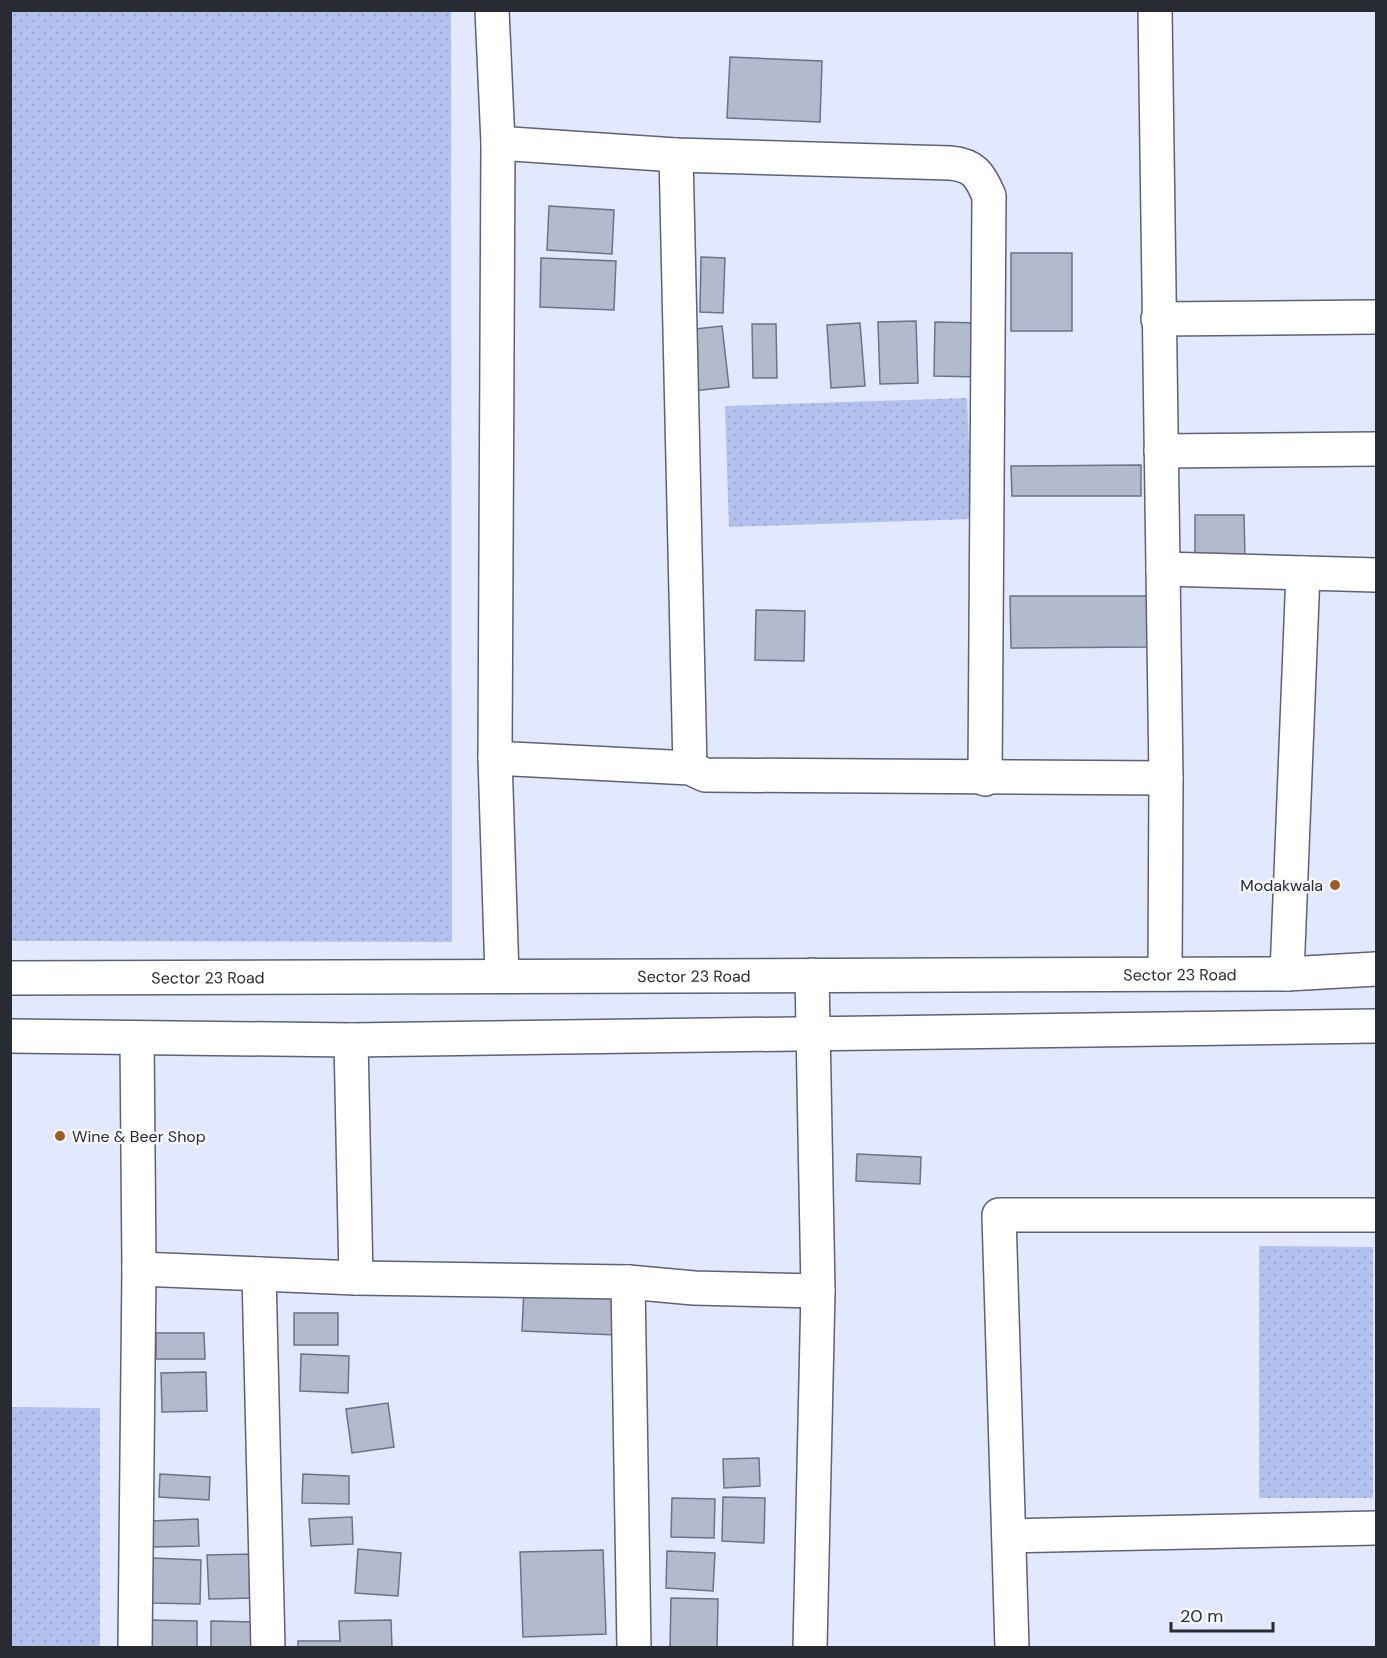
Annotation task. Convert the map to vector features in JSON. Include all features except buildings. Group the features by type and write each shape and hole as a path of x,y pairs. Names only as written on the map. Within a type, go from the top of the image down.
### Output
{"street":[{"path":"492,10 498,143 495,758 502,976"},
{"path":"1155,10 1166,778 1165,974"},
{"path":"498,143 676,155 950,163 965,165 980,174 989,195 985,779"},
{"path":"676,155 690,768"},
{"path":"1158,320 1377,317"},
{"path":"1161,451 1377,449"},
{"path":"1163,568 1377,575"},
{"path":"1287,974 1303,573"},
{"path":"495,758 690,768 705,775 985,779 1166,778"},
{"name":"Sector 23 Road","path":"10,978 1287,974 1377,969"},
{"path":"810,1647 818,1291 812,975"},
{"path":"10,1036 351,1040 1377,1026"},
{"path":"135,1647 139,1269 138,1038"},
{"path":"351,1040 356,1278"},
{"path":"1012,1647 999,1215 1377,1215"},
{"path":"139,1269 356,1278 628,1282 694,1288 818,1291"},
{"path":"260,1274 268,1647"},
{"path":"628,1282 634,1647"},
{"path":"1009,1536 1377,1528"}],"shaded area":[{"path":"11,10 451,11 452,942 11,941"},
{"path":"967,398 972,519 729,527 725,406"},
{"path":"1259,1246 1373,1247 1373,1498 1259,1498"},
{"path":"11,1407 100,1408 100,1647 11,1647"}],"place":[{"name":"Modakwala","path":"1335,885"},
{"name":"Wine & Beer Shop","path":"60,1136"}]}
